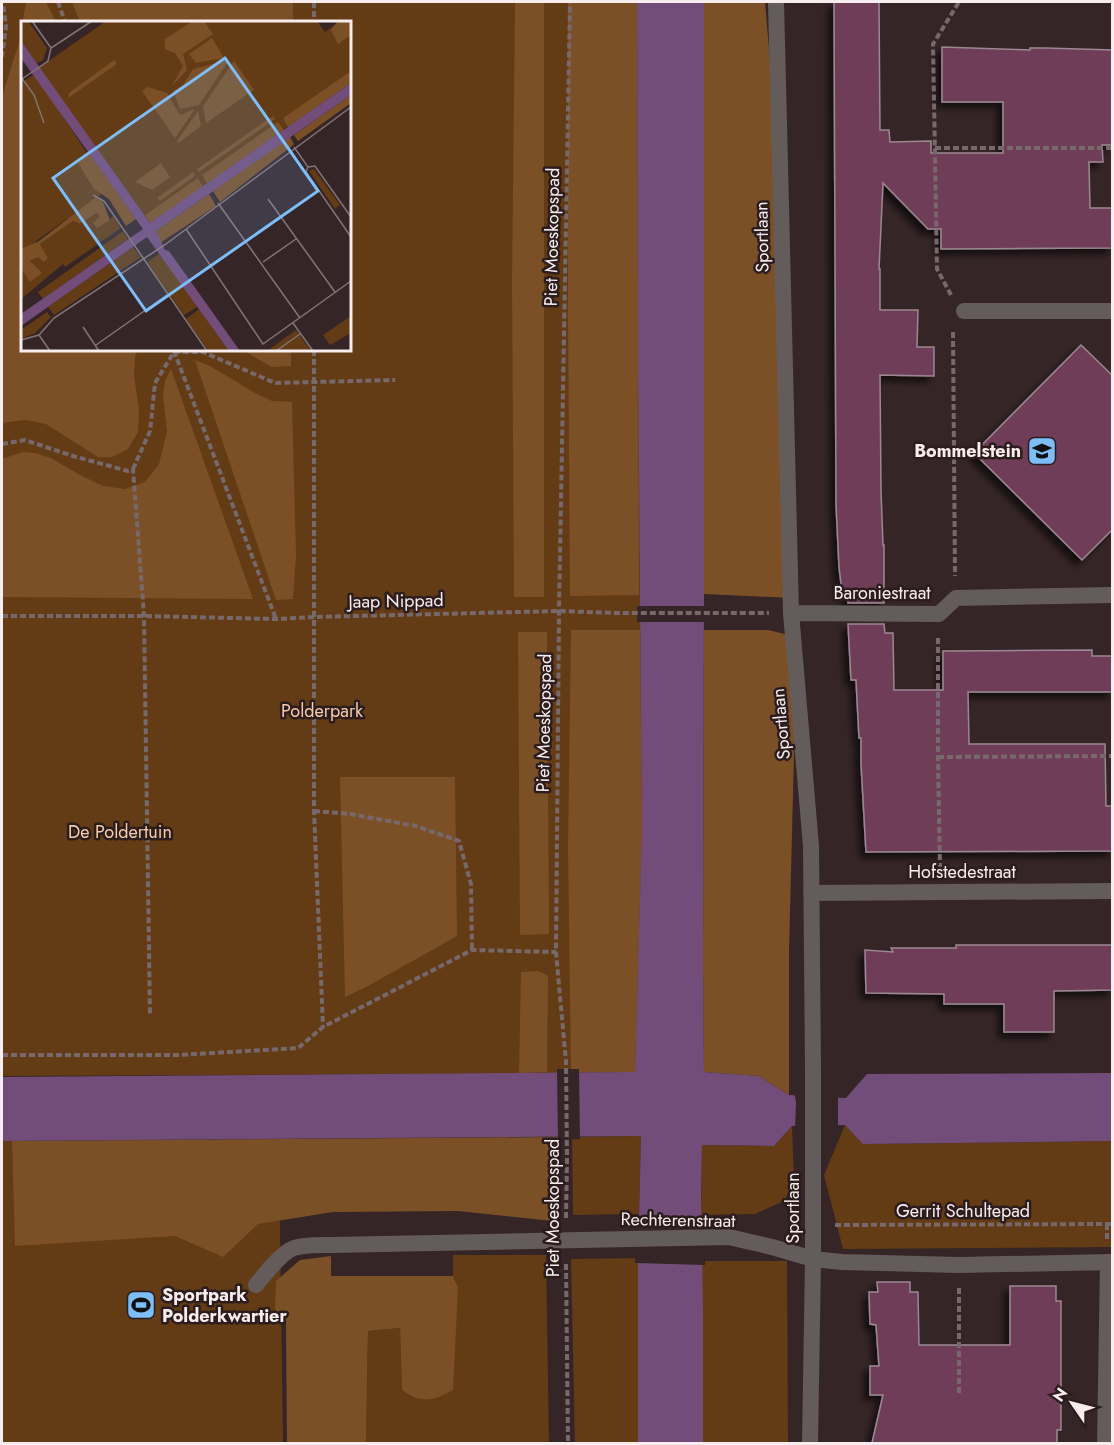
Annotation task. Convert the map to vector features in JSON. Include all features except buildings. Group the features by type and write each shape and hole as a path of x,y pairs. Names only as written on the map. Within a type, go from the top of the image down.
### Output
{"street":[{"name":"Sportlaan","path":"776,2 791,613 811,846 813,1259 810,1443"},
{"path":"964,311 1113,311"},
{"name":"Baroniestraat","path":"791,613 939,614 956,598 1113,595"},
{"name":"Hofstedestraat","path":"811,893 1113,891"},
{"name":"Rechterenstraat","path":"256,1284 292,1249 308,1245 729,1237 813,1259 842,1262 958,1264 1110,1262"},
{"path":"1105,1443 1110,1262"}],"path":[{"path":"2,57 6,26 3,2"},
{"path":"58,2 65,21"},
{"path":"314,2 314,21"},
{"name":"Piet Moeskopspad","path":"568,1443 566,1062 556,952 559,611 570,2"},
{"path":"935,148 1113,148"},
{"path":"173,351 203,352 275,383 396,380"},
{"path":"150,1016 144,616 132,470 150,431 155,383 173,351"},
{"path":"173,351 276,619"},
{"path":"314,351 314,811 323,1027"},
{"path":"2,444 25,440 74,456 128,471 132,470"},
{"name":"Jaap Nippad","path":"2,616 276,619 559,611 791,613"},
{"path":"939,614 940,892"},
{"path":"938,757 1113,756"},
{"path":"314,811 350,814 416,826 459,841 471,884 472,950"},
{"path":"2,1055 179,1055 298,1048 323,1027 472,950 556,952"},
{"name":"Gerrit Schultepad","path":"813,1225 1113,1224"},
{"path":"958,1264 959,1396"}],"green space":[{"name":"Polderpark","path":"2,2 636,2 646,1073 2,1076"},
{"path":"845,1125 864,1144 1112,1141 1112,1247 843,1249 824,1175"},
{"path":"792,1126 794,1182 784,1201 755,1214 701,1215 702,1145 774,1146"},
{"path":"641,1136 639,1214 573,1215 572,1137"},
{"name":"Sportpark Polderkwartier","path":"2,1141 12,1141 13,1166 279,1160 283,1443 2,1443"},
{"path":"453,1255 546,1255 549,1443 366,1444 368,1331 400,1328 402,1390 458,1287 453,1276"},
{"path":"638,1258 638,1443 575,1443 571,1259"},
{"path":"702,1261 787,1261 788,1443 703,1443"}],"shaded area":[{"path":"26,2 46,2 56,21 23,21"},
{"path":"72,2 293,2 293,21 80,21"},
{"path":"515,2 544,2 544,597 514,597 512,281"},
{"path":"568,2 637,2 639,595 570,596"},
{"path":"637,2 704,2 704,1072 759,1076 789,1095 846,1098 867,1074 1112,1073 1112,1141 863,1144 845,1125 792,1126 774,1146 702,1145 703,1443 638,1443 638,1258 641,1136 2,1141 2,1077 635,1072 642,828"},
{"path":"704,2 765,2 772,84 793,598 704,594"},
{"path":"21,31 21,351 138,351 134,376 139,409 138,432 128,449 112,457 98,457 46,424 25,420 2,423 2,96"},
{"path":"244,351 291,351 291,366 272,367"},
{"path":"195,360 272,401 292,402 296,556 293,599 276,600"},
{"path":"171,369 253,599 2,597 2,459 23,452 35,453 51,458 103,486 125,489 145,482 159,464 167,431 163,396 165,381"},
{"path":"571,630 640,630 642,828 635,1072 571,1072 568,846"},
{"path":"704,630 768,630 797,637 789,951 789,1095 759,1076 704,1072"},
{"path":"518,632 547,632 549,934 520,935"},
{"path":"340,777 455,777 457,936 345,997"},
{"path":"538,971 548,976 547,1072 519,1073 521,972"},
{"path":"560,1137 553,1221 458,1211 333,1212 258,1224 223,1257 175,1236 15,1246 12,1141"},
{"path":"331,1256 331,1276 453,1276 458,1287 453,1390 433,1399 422,1399 402,1390 400,1328 368,1331 366,1443 287,1443 286,1321 275,1309 276,1281 300,1260"}],"pier":[{"path":"637,606 707,606 707,622 637,622"},
{"path":"557,1069 579,1069 580,1139 558,1140"},
{"path":"794,1092 838,1095 838,1128 795,1129"},
{"path":"636,1223 704,1223 705,1265 635,1263"}],"place":[{"name":"Bommelstein","path":"1042,451"},
{"name":"Sportpark Polderkwartier","path":"141,1305"}],"park label":[{"name":"De Poldertuin","path":"120,832"}]}
